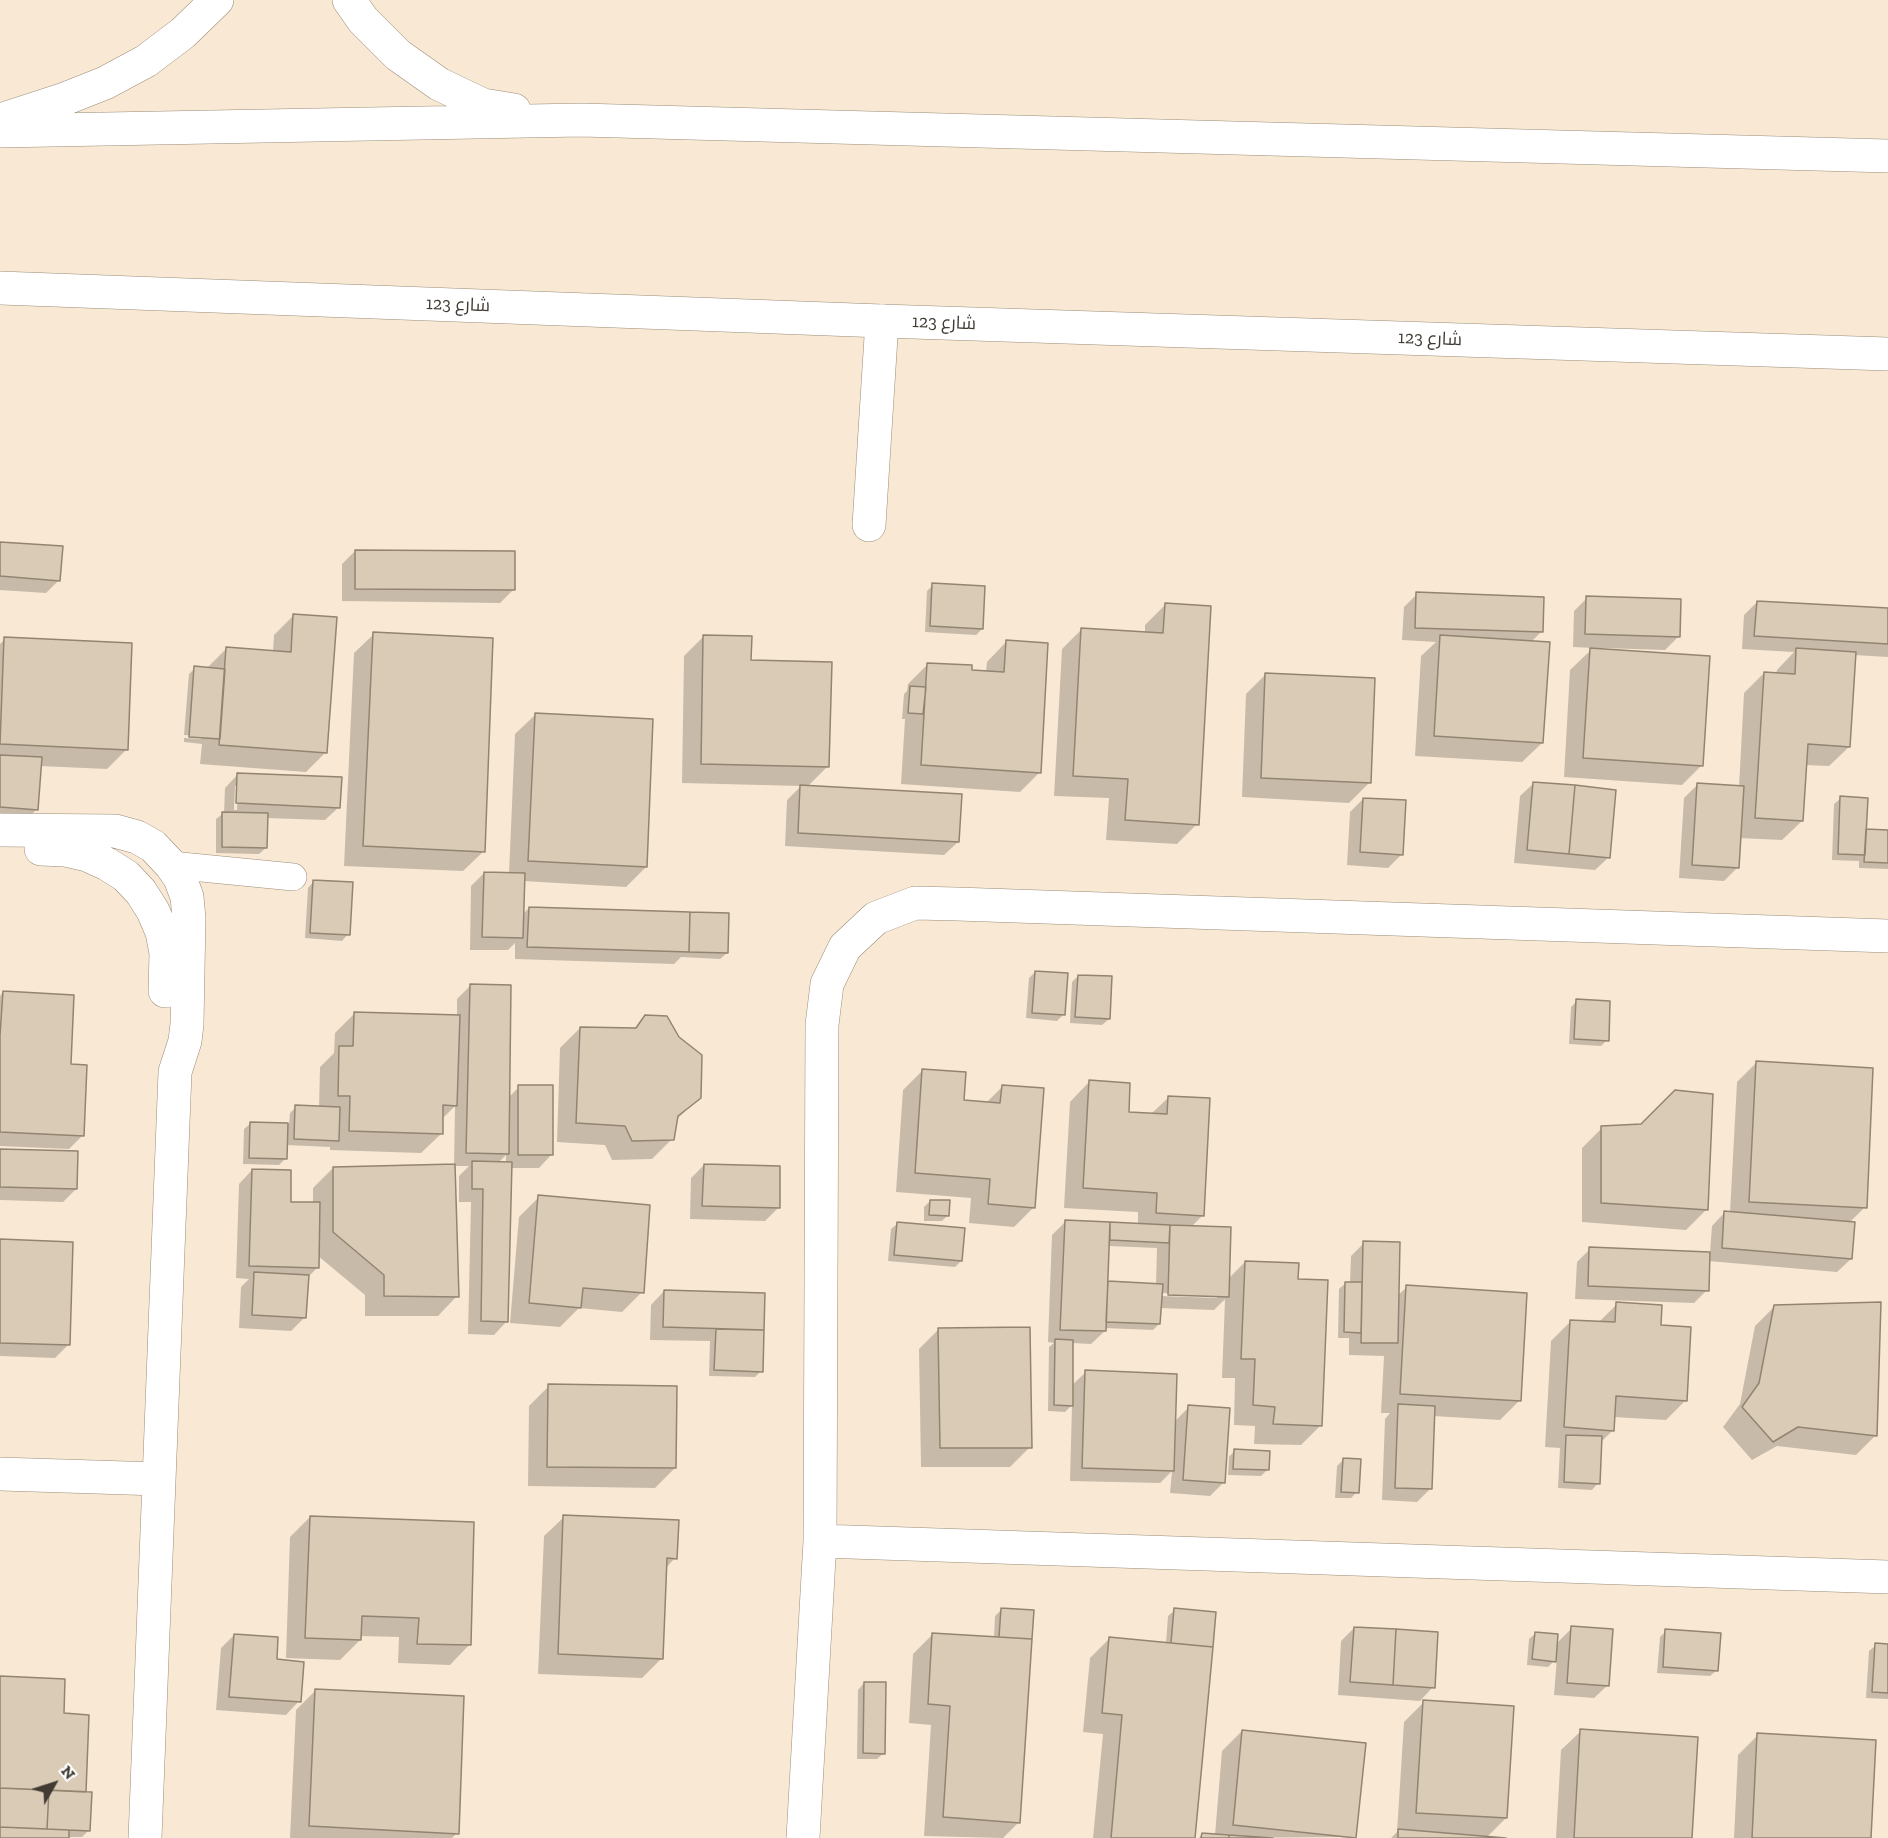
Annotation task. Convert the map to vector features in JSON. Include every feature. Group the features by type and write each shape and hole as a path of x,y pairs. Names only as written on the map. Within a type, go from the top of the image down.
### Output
{"street":[{"path":"0,120 105,83 146,61 183,33 217,0"},
{"path":"349,0 363,20 398,56 439,84 483,105 581,120"},
{"path":"0,131 581,120 1888,156"},
{"name":"شارع 123","path":"0,288 882,321 1888,354"},
{"path":"869,525 882,321"},
{"path":"0,830 115,831 137,837 153,846 171,865 180,878 187,897 189,918 187,1024 185,1041 175,1072 145,1838"},
{"path":"0,847 65,850 87,855 126,876 141,892 162,932 166,953 166,1036 175,1072"},
{"path":"803,1838 820,1541 822,1025 827,984 840,956 845,947 876,918 915,903 1888,936"},
{"path":"0,1474 159,1479"},
{"path":"820,1541 1888,1577"}],"lane":[{"path":"171,865 293,877"}],"building":[{"path":"0,542 63,546 60,581 0,576"},
{"path":"355,550 515,551 515,590 355,589"},
{"path":"932,583 985,586 983,629 930,626"},
{"path":"1416,592 1544,597 1543,632 1415,628"},
{"path":"1586,596 1681,599 1680,637 1585,634"},
{"path":"1757,601 1888,608 1888,644 1754,636"},
{"path":"1165,603 1211,606 1199,825 1125,820 1128,779 1073,776 1081,628 1163,633"},
{"path":"293,614 337,617 327,753 219,745 226,647 291,652"},
{"path":"373,632 493,638 485,852 363,846"},
{"path":"703,635 752,636 751,660 832,662 829,767 701,764"},
{"path":"1440,635 1550,642 1543,743 1434,736"},
{"path":"4,637 132,643 128,750 0,744"},
{"path":"1006,640 1048,643 1041,773 921,765 927,663 972,665 972,670 1004,672"},
{"path":"1590,648 1710,656 1703,766 1583,758"},
{"path":"1796,648 1856,652 1850,747 1808,744 1803,821 1755,818 1764,672 1795,674"},
{"path":"194,666 225,669 220,739 189,737"},
{"path":"1265,673 1375,678 1371,783 1261,778"},
{"path":"910,686 926,687 923,714 908,713"},
{"path":"535,713 653,719 647,867 528,861"},
{"path":"0,755 42,757 38,810 0,807"},
{"path":"237,773 342,777 340,808 236,803"},
{"path":"1533,782 1575,785 1569,854 1527,850"},
{"path":"1697,783 1744,786 1739,868 1692,865"},
{"path":"800,785 962,794 959,842 798,833"},
{"path":"1575,785 1616,790 1610,858 1569,854"},
{"path":"1840,796 1868,798 1865,855 1838,854"},
{"path":"1363,798 1406,800 1403,855 1360,852"},
{"path":"222,812 268,813 267,848 222,847"},
{"path":"1866,829 1888,830 1888,863 1864,862"},
{"path":"484,872 525,873 523,938 482,937"},
{"path":"313,880 353,882 350,935 310,933"},
{"path":"529,907 690,912 689,952 527,947"},
{"path":"690,912 729,913 728,953 689,952"},
{"path":"1035,971 1068,973 1065,1015 1032,1013"},
{"path":"1078,975 1112,976 1110,1019 1075,1017"},
{"path":"470,984 511,985 509,1154 466,1153"},
{"path":"3,991 74,995 71,1064 87,1065 84,1136 0,1132 0,1036"},
{"path":"1576,999 1610,1001 1609,1041 1574,1039"},
{"path":"354,1012 460,1015 457,1106 443,1105 443,1134 349,1131 350,1096 338,1096 339,1046 353,1046"},
{"path":"645,1015 667,1016 679,1037 702,1055 701,1098 678,1116 674,1140 632,1141 625,1126 576,1123 580,1027 636,1028"},
{"path":"1756,1061 1873,1068 1867,1208 1749,1202"},
{"path":"922,1069 966,1072 964,1100 1000,1103 1002,1085 1044,1088 1035,1208 988,1204 990,1179 915,1173"},
{"path":"1089,1080 1130,1083 1129,1112 1167,1114 1168,1096 1210,1098 1204,1216 1156,1213 1157,1193 1083,1188"},
{"path":"518,1085 553,1085 553,1155 518,1155"},
{"path":"1675,1090 1713,1094 1708,1210 1601,1203 1601,1126 1641,1124"},
{"path":"295,1105 340,1107 339,1141 294,1139"},
{"path":"250,1122 288,1123 287,1159 249,1158"},
{"path":"0,1149 78,1151 77,1189 0,1187"},
{"path":"472,1161 512,1162 508,1322 481,1321 483,1189 472,1189"},
{"path":"455,1164 459,1297 384,1296 384,1275 333,1232 333,1167"},
{"path":"704,1164 780,1166 780,1208 702,1206"},
{"path":"252,1169 291,1170 291,1202 320,1202 319,1268 249,1266"},
{"path":"538,1195 650,1205 644,1293 583,1288 581,1308 529,1303"},
{"path":"930,1200 950,1200 949,1216 929,1215"},
{"path":"1724,1211 1855,1222 1852,1259 1722,1248"},
{"path":"1065,1220 1110,1222 1106,1331 1060,1330"},
{"path":"897,1222 965,1228 962,1261 894,1255"},
{"path":"1110,1222 1170,1225 1169,1243 1110,1240"},
{"path":"1170,1225 1231,1227 1229,1297 1168,1295"},
{"path":"0,1239 73,1242 70,1345 0,1343"},
{"path":"1363,1241 1400,1242 1398,1343 1361,1343"},
{"path":"1589,1247 1710,1252 1709,1291 1588,1286"},
{"path":"1245,1261 1299,1263 1298,1279 1328,1280 1322,1426 1273,1424 1275,1407 1253,1405 1255,1359 1241,1359"},
{"path":"254,1272 309,1275 306,1318 252,1315"},
{"path":"1108,1281 1163,1284 1160,1324 1106,1322"},
{"path":"1345,1282 1362,1282 1361,1333 1344,1332"},
{"path":"1406,1285 1527,1293 1521,1401 1400,1394"},
{"path":"664,1290 765,1293 764,1330 663,1327"},
{"path":"1616,1302 1662,1305 1661,1325 1691,1327 1687,1401 1616,1396 1614,1431 1564,1427 1570,1320 1615,1322"},
{"path":"1881,1302 1877,1436 1798,1427 1773,1442 1742,1407 1759,1383 1774,1305"},
{"path":"1030,1327 1032,1448 940,1448 938,1328"},
{"path":"716,1329 764,1330 763,1372 714,1370"},
{"path":"1055,1339 1073,1340 1073,1406 1054,1405"},
{"path":"1085,1370 1177,1374 1174,1471 1082,1468"},
{"path":"548,1384 677,1386 676,1468 547,1467"},
{"path":"1398,1404 1435,1406 1432,1489 1395,1488"},
{"path":"1188,1405 1230,1408 1225,1483 1183,1480"},
{"path":"1566,1435 1602,1436 1600,1484 1564,1482"},
{"path":"1234,1449 1270,1451 1269,1470 1233,1469"},
{"path":"1343,1458 1361,1459 1359,1493 1341,1492"},
{"path":"563,1515 679,1520 677,1559 667,1558 663,1659 558,1654"},
{"path":"310,1516 474,1522 471,1645 417,1644 419,1618 362,1616 361,1640 305,1638"},
{"path":"1001,1608 1034,1610 1032,1639 999,1637"},
{"path":"1174,1608 1216,1612 1213,1647 1171,1643"},
{"path":"1571,1626 1613,1629 1609,1686 1567,1683"},
{"path":"1354,1627 1396,1629 1393,1685 1350,1682"},
{"path":"1396,1629 1438,1632 1435,1688 1393,1685"},
{"path":"1665,1629 1721,1633 1718,1671 1663,1667"},
{"path":"1535,1632 1558,1634 1556,1662 1532,1659"},
{"path":"932,1633 1032,1639 1020,1823 943,1817 950,1706 928,1704"},
{"path":"234,1634 278,1637 277,1659 304,1662 301,1702 229,1697"},
{"path":"1109,1637 1213,1647 1195,1838 1111,1838 1122,1715 1102,1713"},
{"path":"1875,1643 1888,1644 1888,1693 1872,1692"},
{"path":"0,1676 65,1679 64,1713 89,1715 86,1792 0,1788"},
{"path":"864,1682 886,1682 885,1754 863,1753"},
{"path":"315,1689 464,1696 459,1834 309,1826"},
{"path":"1423,1700 1514,1706 1507,1818 1416,1813"},
{"path":"1580,1729 1698,1737 1692,1838 1574,1838"},
{"path":"1242,1730 1366,1743 1356,1838 1233,1825"},
{"path":"1757,1733 1876,1740 1871,1838 1752,1838"},
{"path":"0,1788 49,1790 47,1829 0,1827"},
{"path":"49,1790 92,1792 90,1831 47,1829"},
{"path":"0,1827 69,1830 69,1838 0,1838"},
{"path":"1398,1829 1506,1838 1398,1838"},
{"path":"1202,1833 1229,1835 1229,1838 1201,1838"},
{"path":"1229,1835 1273,1838 1229,1838"}]}
